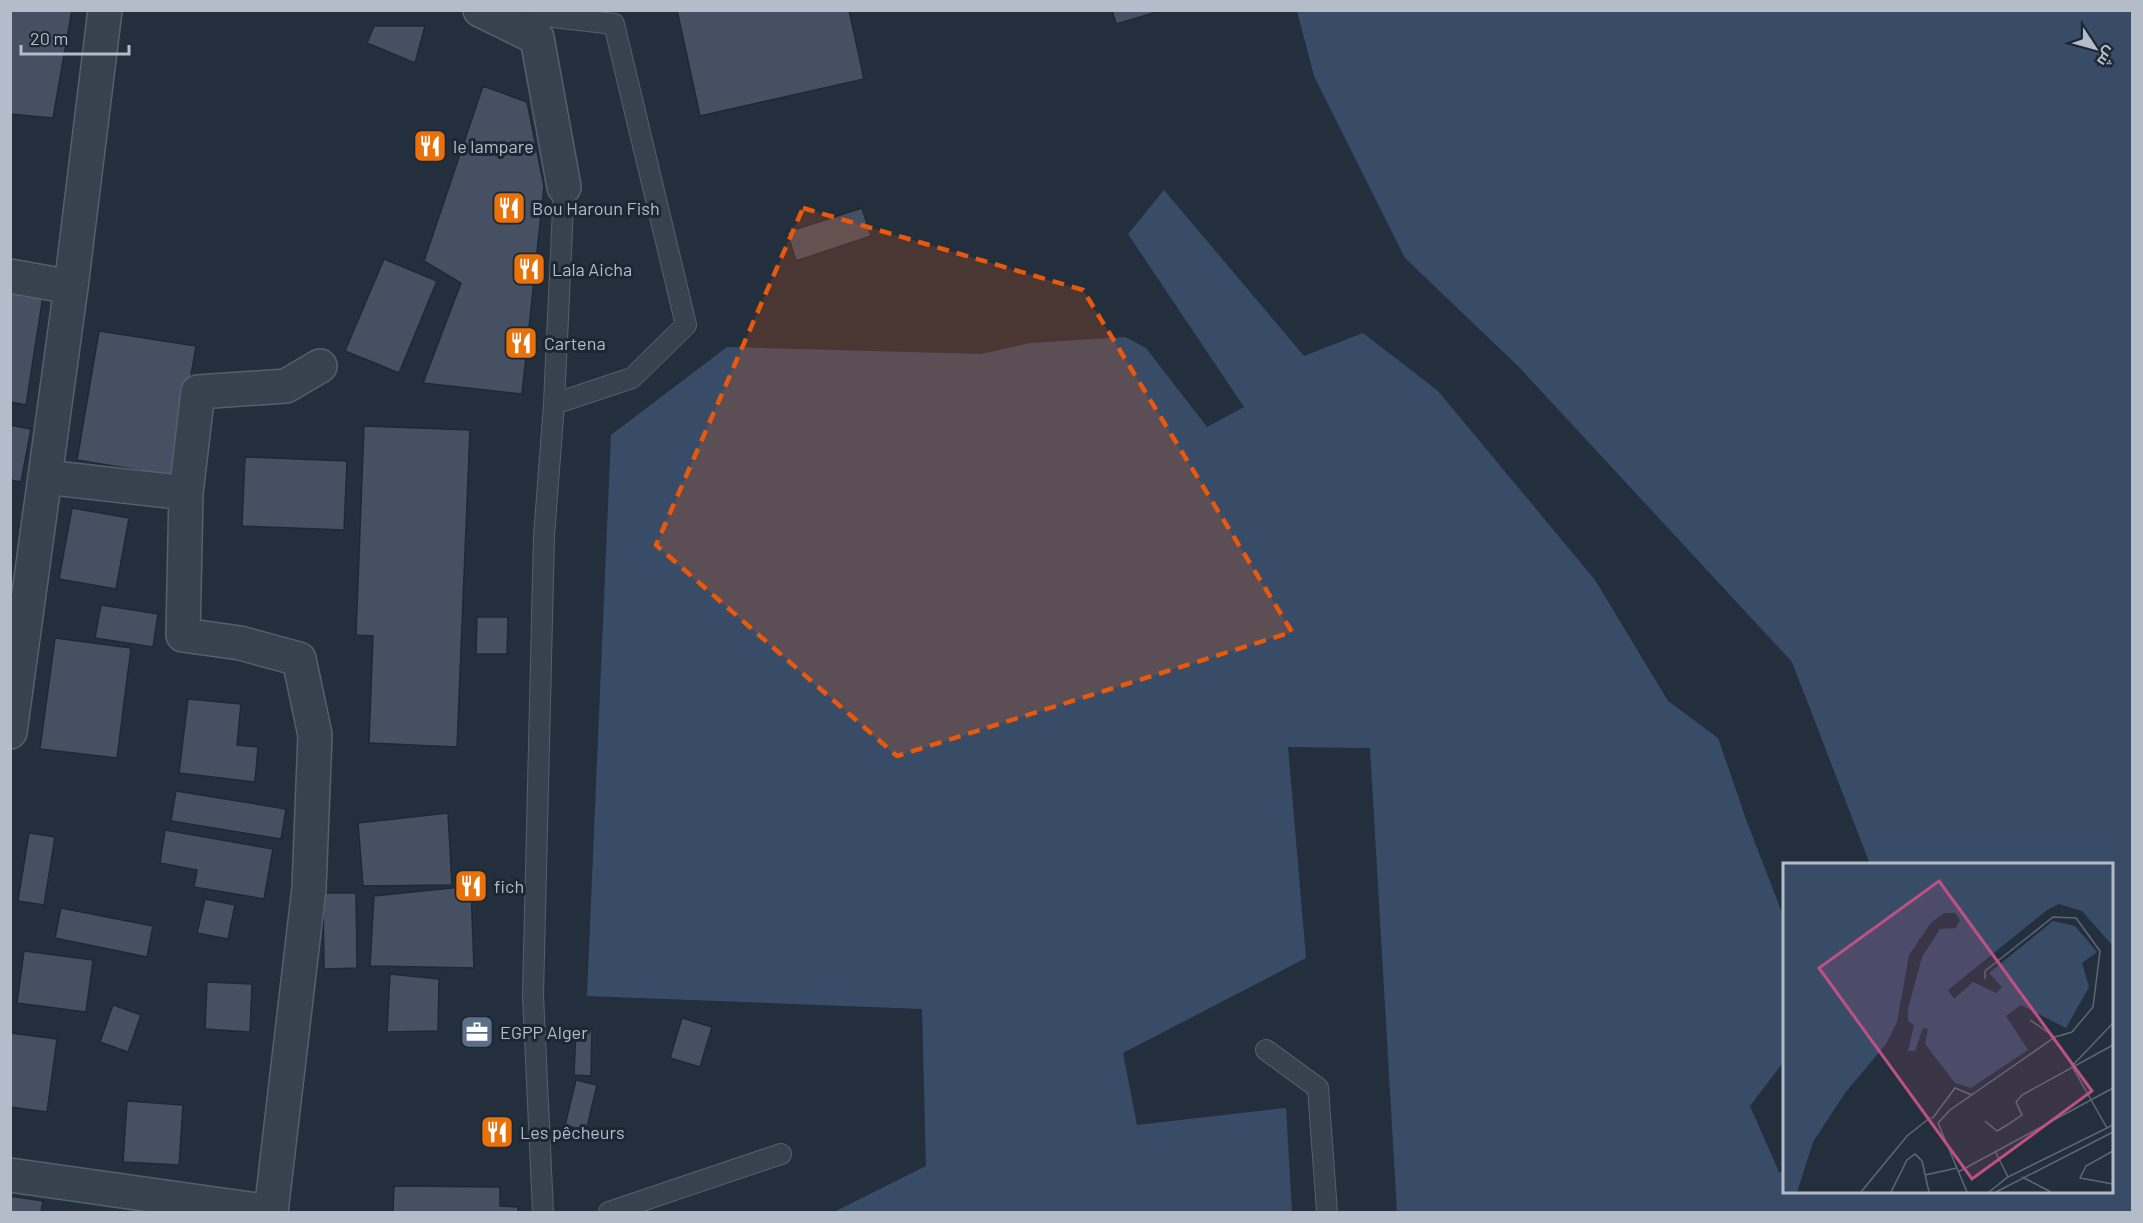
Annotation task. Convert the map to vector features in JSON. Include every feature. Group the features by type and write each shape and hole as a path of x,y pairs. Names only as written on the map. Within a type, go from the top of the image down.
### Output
{"street":[{"path":"10,732 71,287 105,10"},
{"path":"480,10 537,38 564,187"},
{"path":"10,276 71,287"},
{"path":"10,1175 271,1212 309,888 315,735 298,659 240,643 183,635 186,493 198,393 286,386 321,366"},
{"path":"45,477 186,493"}],"lane":[{"path":"492,10 615,17 686,325 632,378 554,404"},
{"path":"543,1212 532,995 544,536 554,404 564,187"},
{"path":"1266,1050 1318,1088 1327,1212"},
{"path":"609,1212 781,1154"}],"highlighted area":[{"path":"803,208 1083,290 1292,632 897,756 656,545"}],"water":[{"path":"1297,11 2132,11 2132,1212 1397,1212 1370,748 1288,747 1306,958 1123,1053 1137,1125 1286,1108 1292,1212 834,1212 926,1166 922,1009 587,996 611,435 727,347 981,354 1030,343 1125,337 1146,348 1207,427 1244,407 1128,234 1164,190 1304,356 1363,333 1438,391 1595,580 1668,701 1718,738 1783,915 1783,1062 1750,1106 1779,1172 1783,1172 1783,1193 2113,1193 2113,863 1870,863 1792,662 1519,367 1405,258 1314,76"}],"building":[{"path":"10,10 72,10 53,118 10,114"},
{"path":"677,10 849,10 864,79 700,116"},
{"path":"1112,10 1164,10 1116,24"},
{"path":"374,26 425,26 415,63 367,43"},
{"path":"483,86 527,102 544,186 522,394 423,383 461,283 424,261"},
{"path":"862,208 871,236 796,261 787,232"},
{"path":"384,259 437,281 399,373 345,351"},
{"path":"10,290 43,296 26,405 10,402"},
{"path":"99,331 196,346 174,476 77,460"},
{"path":"10,425 31,429 21,482 10,480"},
{"path":"364,426 470,430 457,747 369,743 373,636 356,635"},
{"path":"245,457 347,461 344,530 242,526"},
{"path":"72,508 129,518 116,589 59,579"},
{"path":"101,605 158,614 153,647 95,638"},
{"path":"477,617 508,617 507,654 476,654"},
{"path":"55,638 131,648 117,758 40,749"},
{"path":"188,699 241,704 237,745 258,747 255,782 179,773"},
{"path":"176,791 286,809 281,839 171,821"},
{"path":"448,813 452,885 363,886 358,823"},
{"path":"165,830 273,849 264,899 194,887 197,870 160,863"},
{"path":"29,833 55,837 44,905 18,901"},
{"path":"471,886 474,968 370,966 374,896"},
{"path":"323,893 356,893 357,968 324,969"},
{"path":"205,899 235,905 228,939 197,933"},
{"path":"61,908 153,926 147,957 55,938"},
{"path":"24,951 93,960 86,1012 17,1003"},
{"path":"390,974 439,979 438,1031 387,1032"},
{"path":"207,982 252,984 250,1032 205,1029"},
{"path":"113,1005 141,1015 128,1052 100,1042"},
{"path":"682,1018 712,1027 700,1067 670,1058"},
{"path":"576,1028 592,1029 591,1076 574,1075"},
{"path":"10,1033 57,1039 47,1112 10,1107"},
{"path":"576,1080 597,1085 586,1131 565,1125"},
{"path":"127,1101 183,1105 179,1165 123,1162"},
{"path":"394,1186 500,1187 500,1206 518,1207 518,1212 393,1212"},
{"path":"10,1196 43,1201 41,1212 10,1212"}],"place":[{"name":"le lampare","path":"430,146"},
{"name":"Bou Haroun Fish","path":"509,208"},
{"name":"Lala Aicha","path":"529,269"},
{"name":"Cartena","path":"521,343"},
{"name":"fich","path":"471,886"},
{"name":"EGPP Alger","path":"477,1032"},
{"name":"Les pêcheurs","path":"497,1132"}]}
